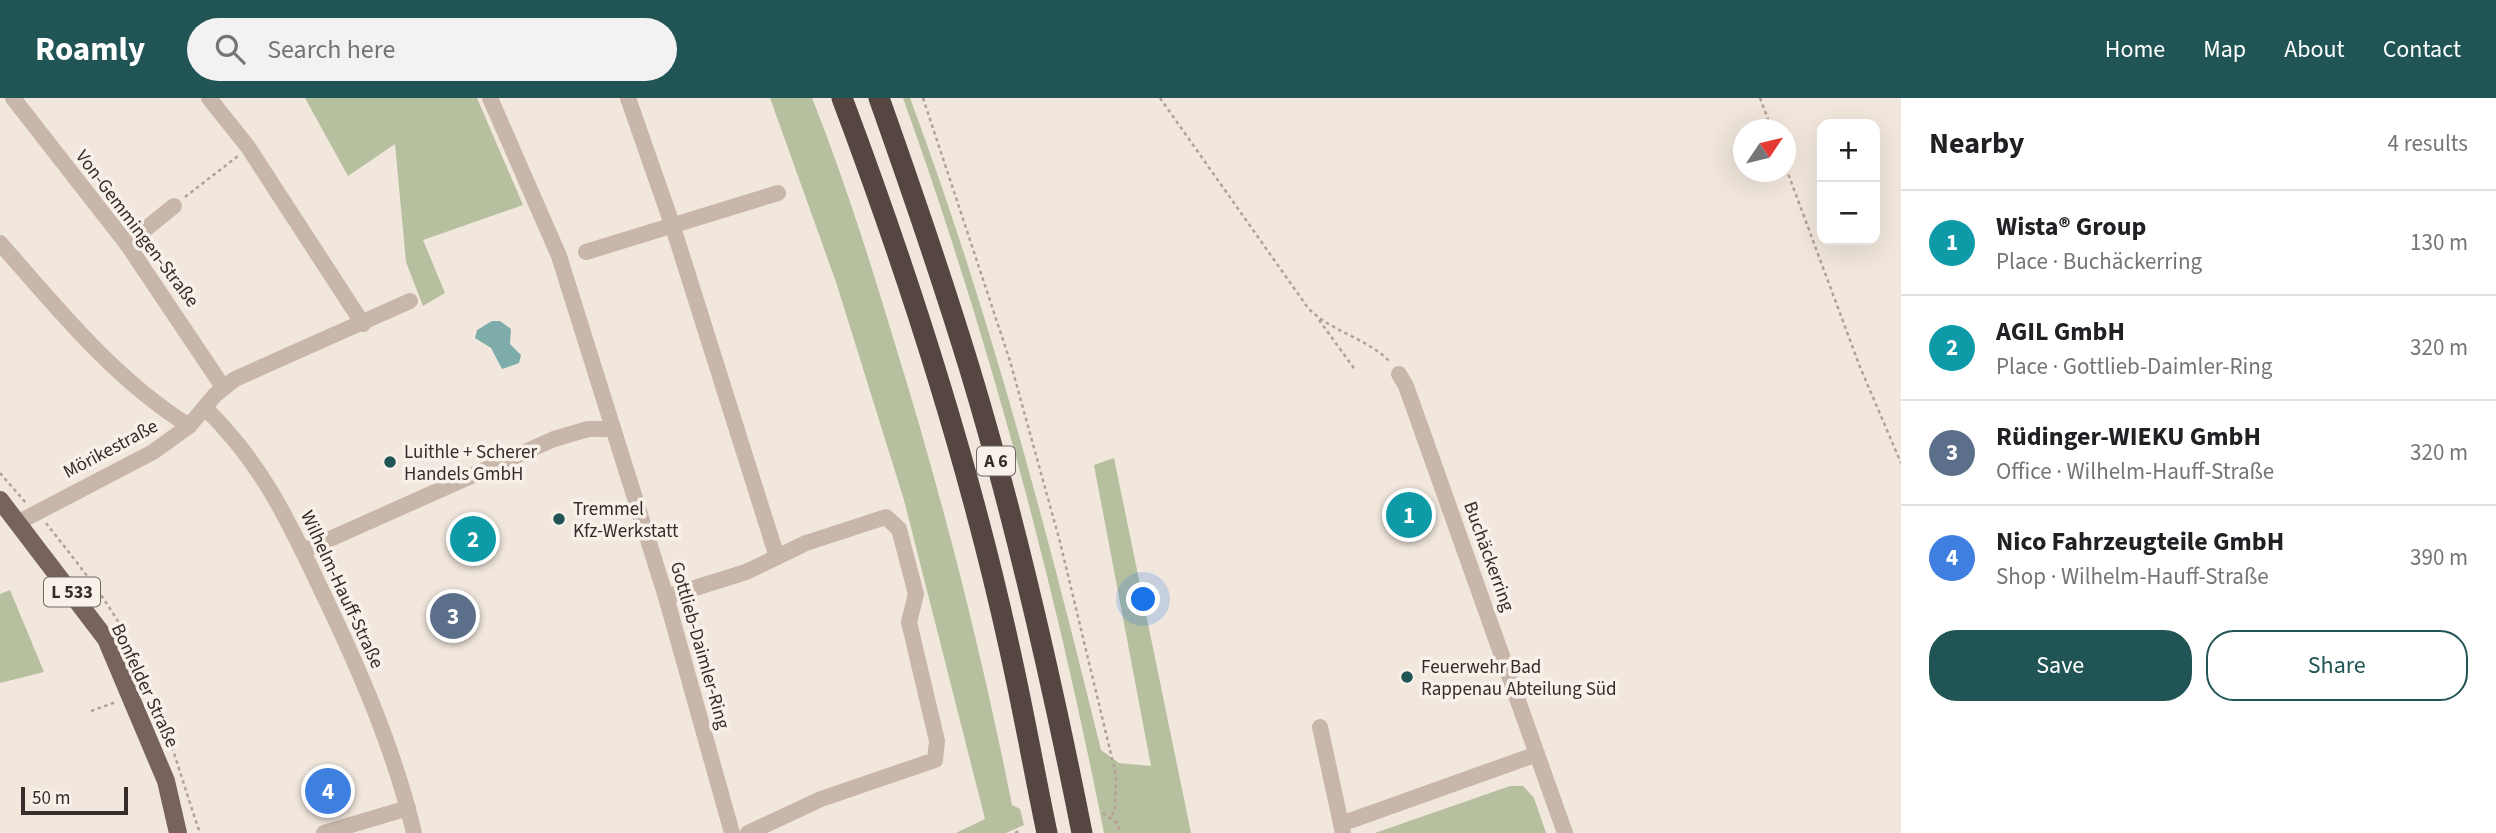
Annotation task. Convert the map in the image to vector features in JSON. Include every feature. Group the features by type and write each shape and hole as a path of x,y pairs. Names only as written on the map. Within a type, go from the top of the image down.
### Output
{"highway":[{"name":"A 6","path":"842,98 912,298 962,467 1009,644 1046,833"},
{"name":"A 6","path":"879,98 970,368 993,449 1045,655 1082,833"}],"main road":[{"name":"Bonfelder Straße","path":"0,500 106,639 166,781 178,833"}],"street":[{"name":"Von-Gemmingen-Straße","path":"13,98 127,244 223,387"},
{"path":"209,98 248,147 363,324"},
{"name":"Gottlieb-Daimler-Ring","path":"490,98 559,256 666,597 732,833"},
{"path":"628,98 672,224 777,557"},
{"path":"586,252 778,193"},
{"path":"127,244 174,206"},
{"path":"0,243 88,343 148,397 189,426"},
{"name":"Mörikestraße","path":"17,523 33,512 153,452 189,426 223,387 235,379 410,302"},
{"name":"Buchäckerring","path":"1399,374 1406,386 1565,833"},
{"name":"Wilhelm-Hauff-Straße","path":"205,408 237,439 254,463 303,551 357,667 393,758 414,833"},
{"path":"303,551 554,439 588,429 613,429"},
{"path":"666,597 746,572 850,526 886,517 899,529 916,594 909,622 937,741 935,760 821,799 747,833"},
{"path":"1320,727 1342,828 1537,754"},
{"path":"324,833 408,808"}],"path":[{"path":"923,98 1010,361 1060,542 1116,775 1115,809 1111,818"},
{"path":"1160,98 1307,308 1319,319 1356,371"},
{"path":"1760,98 1768,119"},
{"path":"174,206 248,147"},
{"path":"1791,182 1860,367 1901,463"},
{"path":"1319,319 1385,356 1399,374"},
{"path":"0,472 33,512"},
{"path":"91,711 132,696"},
{"path":"1103,813 1111,818 1121,833"},
{"path":"1015,833 1021,831"}],"green space":[{"path":"305,98 477,98 523,205 423,240 445,293 423,306 406,262 395,144 348,176"},
{"path":"770,98 812,98 866,251 944,516 974,631 1012,805 1020,809 1024,825 1006,833 956,833 985,819 904,500 836,282"},
{"path":"903,98 910,98 966,258 991,339 1038,503 1101,750 1119,763 1151,766 1094,465 1114,458 1191,833 1104,833 1064,646 1017,462 964,279"},
{"path":"10,590 44,672 0,683 0,594"},
{"path":"1510,786 1523,786 1534,798 1546,833 1375,833"}],"water":[{"path":"492,321 500,321 511,329 510,344 521,355 519,363 502,369 491,348 475,338 477,330"}],"place":[{"name":"Luithle + Scherer Handels GmbH","path":"390,462"},
{"name":"Wista® Group","path":"1409,515"},
{"name":"Tremmel Kfz-Werkstatt","path":"559,519"},
{"name":"AGIL GmbH","path":"473,539"},
{"name":"Rüdinger-WIEKU GmbH","path":"453,616"},
{"name":"Feuerwehr Bad Rappenau Abteilung Süd","path":"1407,677"},
{"name":"Nico Fahrzeugteile GmbH","path":"328,791"}]}
